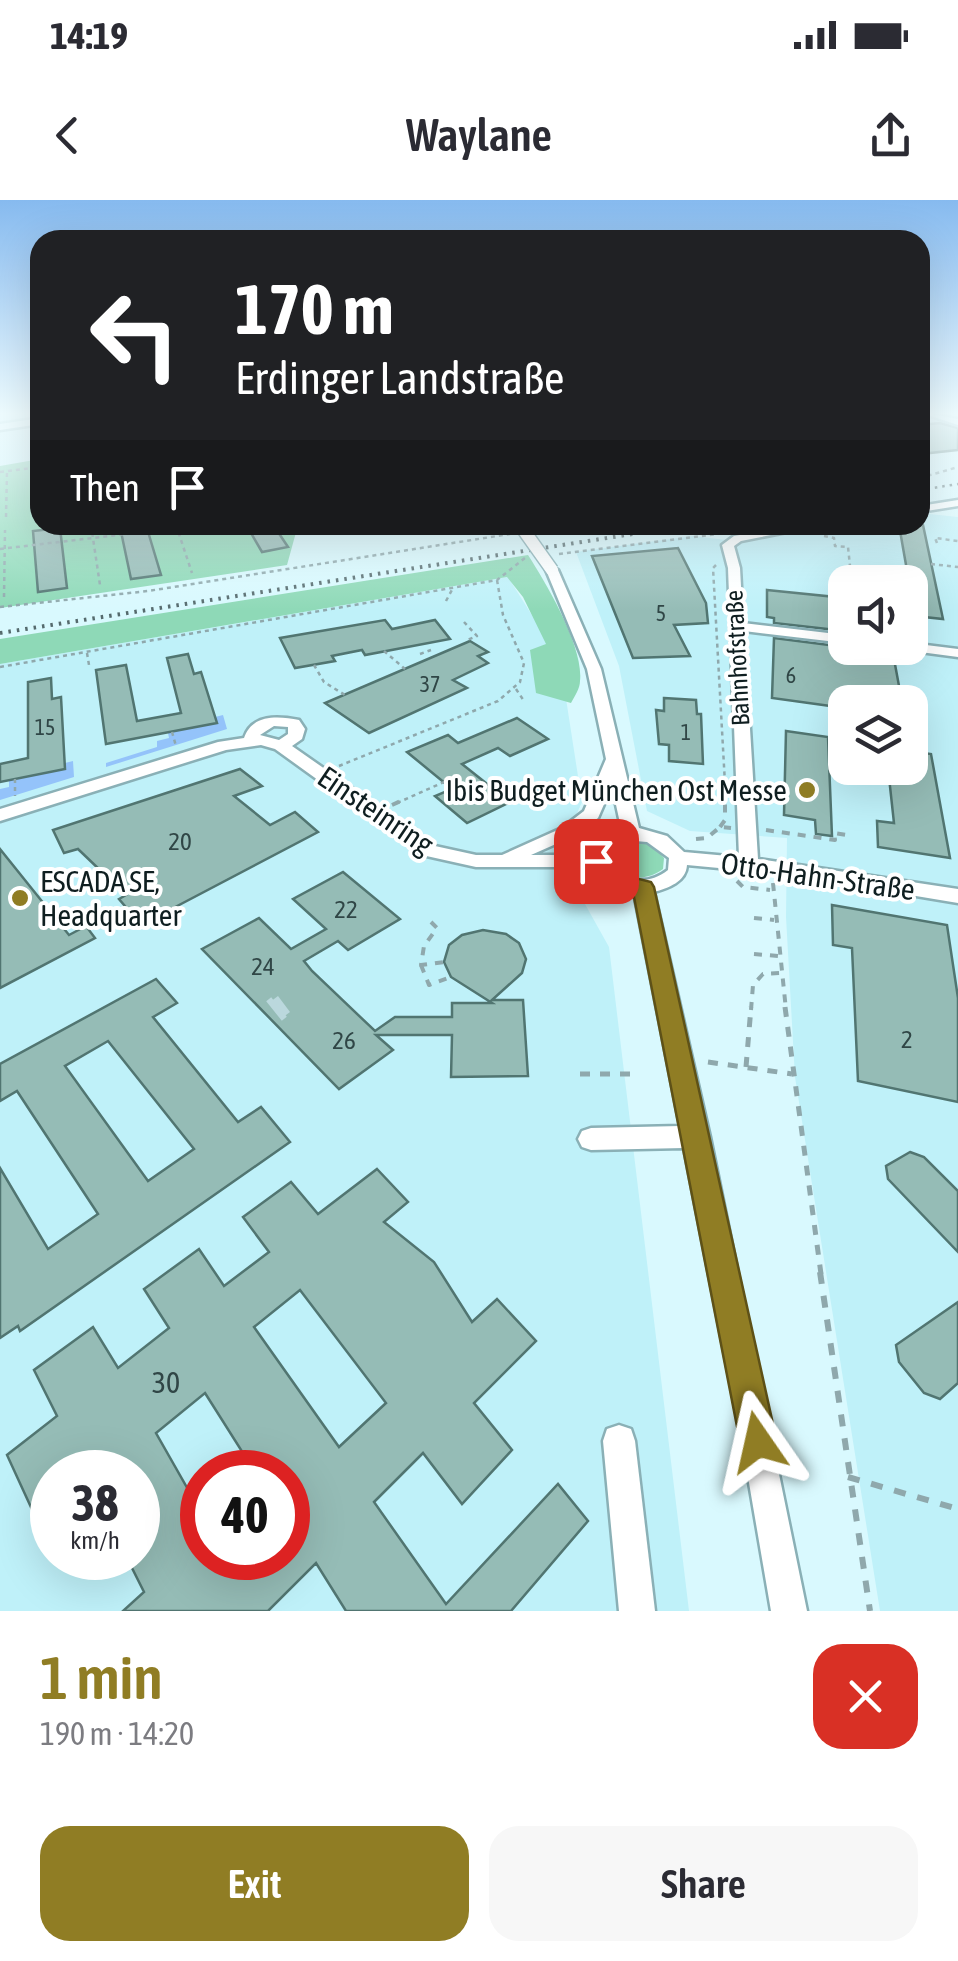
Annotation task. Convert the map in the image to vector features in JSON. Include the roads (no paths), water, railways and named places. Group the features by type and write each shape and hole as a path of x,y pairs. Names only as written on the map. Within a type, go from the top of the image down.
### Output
{"street":[{"path":"930,508 957,507"},
{"path":"526,535 550,563 594,670 632,833"},
{"name":"Bahnhofstraße","path":"749,864 730,541 779,535"},
{"path":"735,626 828,638"},
{"path":"928,649 958,653"},
{"name":"Einsteinring","path":"0,815 251,740 280,746 429,851 462,860 596,861"},
{"path":"498,861 568,832 592,814 615,758"},
{"path":"632,833 661,840 678,858 672,878 643,887 612,880 596,861 596,853 604,841 632,833"},
{"name":"Otto-Hahn-Straße","path":"678,858 749,864 958,896"},
{"path":"643,887 697,1137 789,1611"},
{"path":"591,1139 697,1137"},
{"path":"619,1441 636,1611"}],"water":[{"path":"223,715 227,729 106,767 106,763 157,747 157,741 169,738 168,733 216,723 215,717"},
{"path":"73,761 74,777 0,800 0,789 9,787 9,780 65,769 65,763"}],"tunnel":[{"path":"276,1010 284,1004"},
{"path":"274,1011 279,1007"}],"railway":[{"path":"930,488 958,484"},
{"path":"0,633 626,535"}],"place":[{"name":"Ibis Budget München Ost Messe","path":"807,790"},
{"name":"ESCADA SE, Headquarter","path":"20,898"}]}
